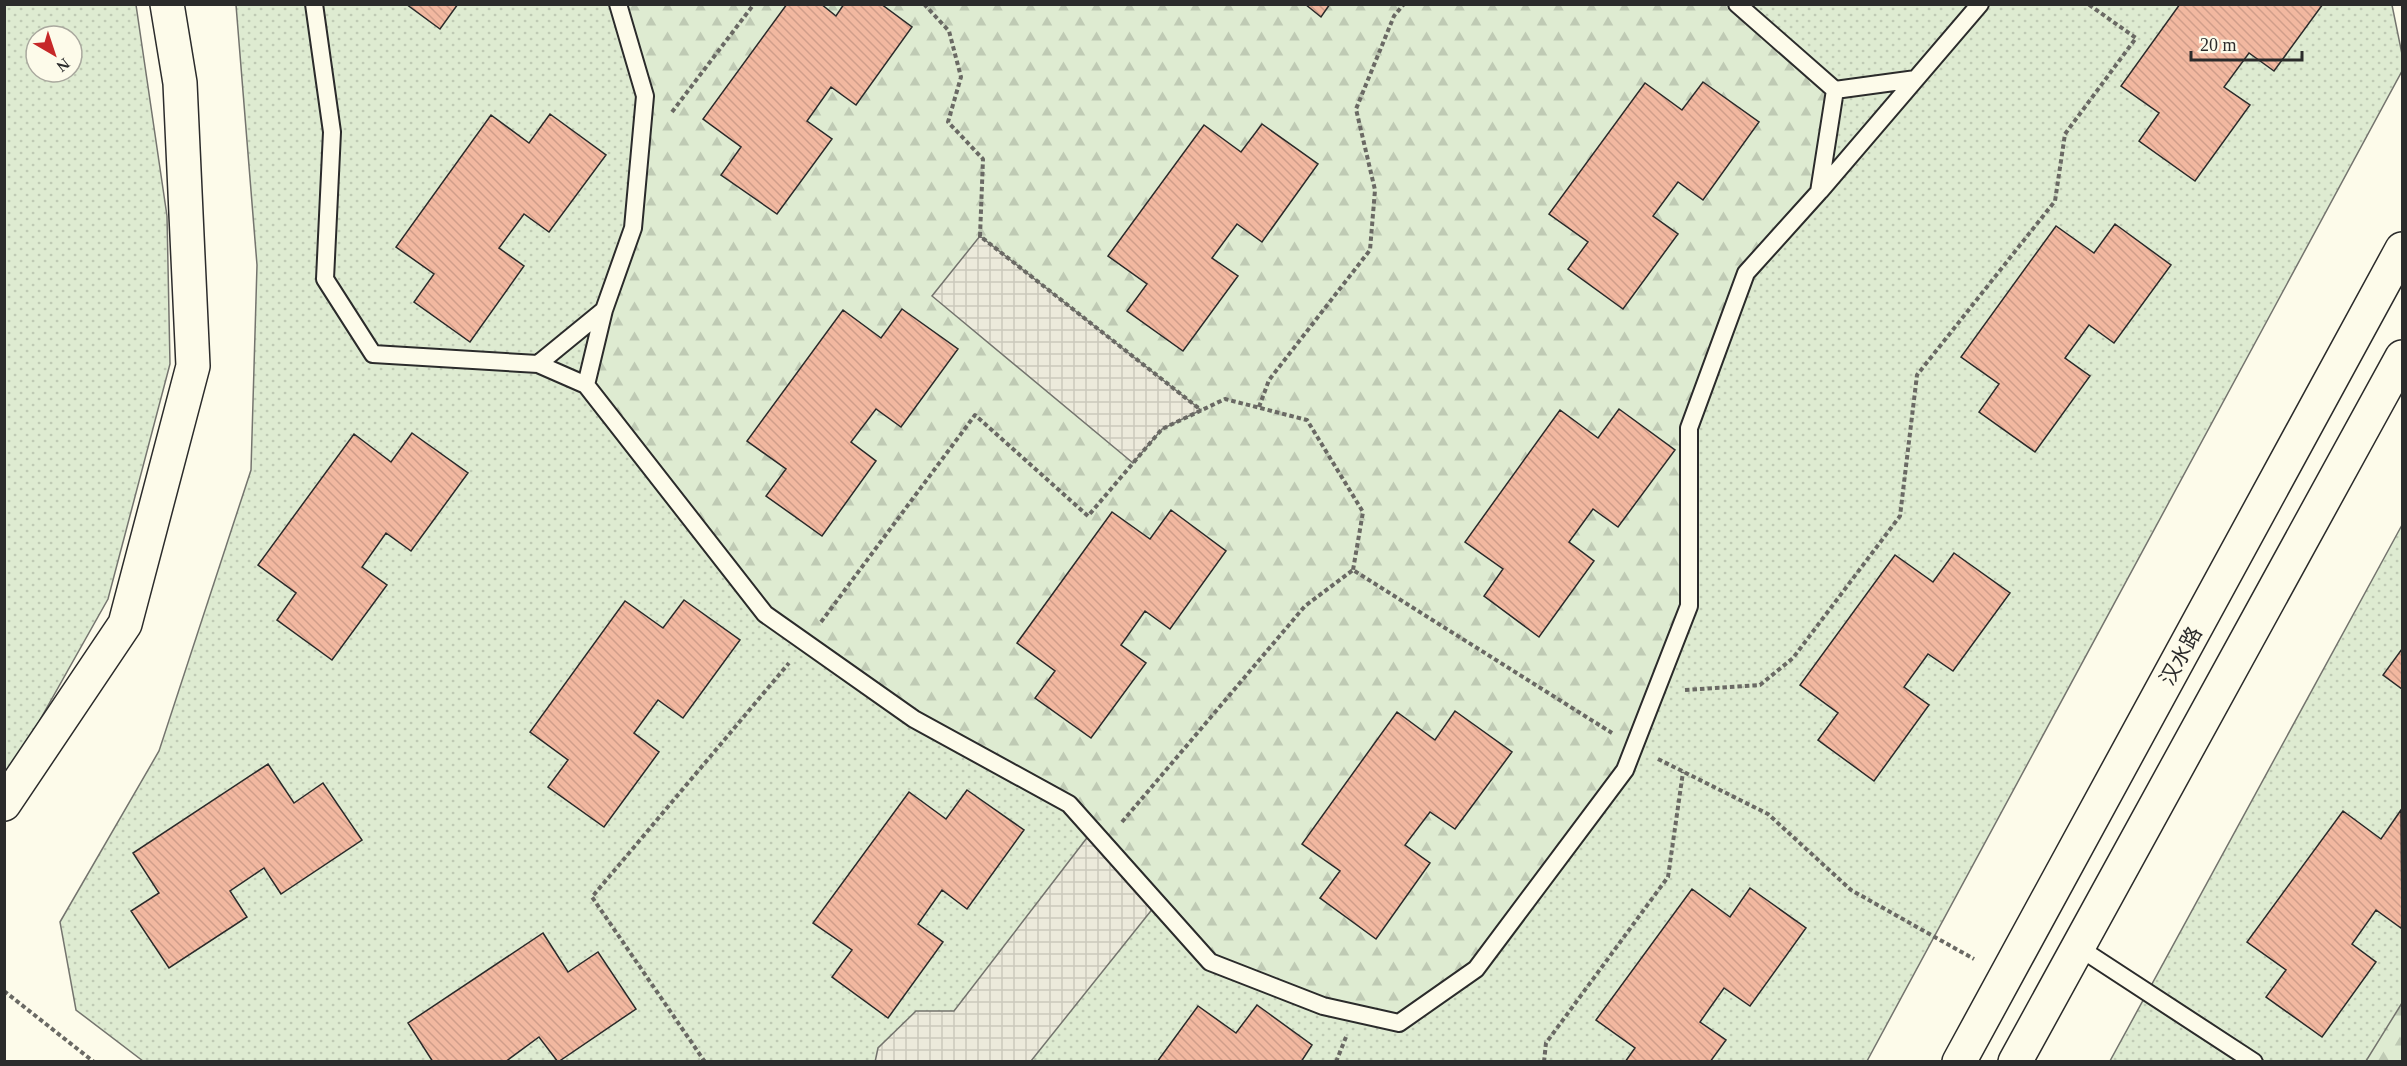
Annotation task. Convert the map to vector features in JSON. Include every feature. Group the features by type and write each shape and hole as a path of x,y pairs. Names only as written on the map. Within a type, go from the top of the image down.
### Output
{"main road":[{"path":"4,804 126,624 193,366 180,83 167,4"},
{"name":"汉水路","path":"1959,1062 2403,249"},
{"path":"2015,1062 2403,357"}],"lane":[{"path":"314,4 332,132 325,279 373,354 538,363 586,385 765,614 914,719 1070,804 1210,962 1323,1006 1399,1023 1476,969 1625,770 1689,606 1689,428 1746,273 1819,192 1980,4"},
{"path":"586,385 604,310 633,228 645,96 618,4"},
{"path":"1737,4 1835,90 1916,79"},
{"path":"1819,192 1835,90"},
{"path":"538,363 604,310"},
{"path":"2078,947 2254,1062"}],"path":[{"path":"641,139 673,111 753,4"},
{"path":"924,4 949,31 961,77 948,122 983,159 980,236 1201,410"},
{"path":"1259,407 1269,380 1370,250 1376,190 1356,109 1394,16 1404,4"},
{"path":"1655,692 1760,686 1793,658 1900,516 1917,375 2055,201 2065,134 2136,38 2088,4"},
{"path":"705,1062 592,897 806,643 975,415 1088,516 1162,429 1225,399 1307,420 1363,512 1353,570 1305,606 1104,843"},
{"path":"1353,570 1634,747 1768,814 1851,890 2006,976"},
{"path":"1544,1062 1546,1043 1668,878 1683,772"},
{"path":"4,991 94,1062"}],"green space":[{"path":"5,5 136,5 167,216 170,364 108,599 5,782"},
{"path":"236,5 2392,5 2402,54 2402,71 1867,1061 143,1061 76,1010 60,922 159,751 251,470 257,265"},
{"path":"618,5 1737,5 1835,90 1819,192 1746,273 1689,428 1689,606 1634,747 1476,969 1399,1023 1210,962 1069,804 914,719 765,614 586,385 633,228 645,96"},
{"path":"2402,525 2402,1061 2110,1061"},
{"path":"2402,1003 2402,1061 2366,1061"}],"shaded area":[{"path":"980,236 1201,410 1162,429 1133,463 932,296"},
{"path":"1093,830 1158,902 1031,1061 875,1062 878,1048 916,1011 954,1011"}],"building":[{"path":"406,4 458,4 440,29"},
{"path":"787,4 821,4 836,16 844,4 881,4 912,27 856,105 831,87 807,121 832,139 777,214 721,175 741,147 703,119"},
{"path":"1305,4 1330,4 1321,17"},
{"path":"2180,4 2323,4 2274,71 2249,53 2224,87 2250,105 2195,181 2139,141 2159,113 2121,86"},
{"path":"1703,82 1759,122 1703,200 1678,182 1653,216 1678,234 1623,309 1568,269 1588,242 1549,214 1645,83 1682,110"},
{"path":"550,114 606,155 549,232 524,214 499,248 524,266 470,342 414,302 434,274 396,247 491,115 529,143"},
{"path":"1262,124 1318,164 1262,242 1237,224 1212,258 1238,276 1183,351 1127,311 1147,284 1108,256 1204,125 1241,152"},
{"path":"2115,224 2171,265 2114,343 2089,325 2065,358 2090,376 2035,452 1979,412 1999,384 1961,357 2056,226 2094,253"},
{"path":"902,309 958,349 901,427 876,409 851,442 876,461 822,536 766,496 786,469 747,441 843,310 881,338"},
{"path":"1619,409 1675,450 1618,527 1593,509 1569,542 1594,561 1539,637 1484,596 1503,569 1465,542 1560,410 1598,438"},
{"path":"412,433 468,473 411,551 386,533 362,567 387,585 332,660 277,620 296,593 258,565 354,434 391,462"},
{"path":"1171,510 1226,551 1170,629 1145,611 1121,645 1146,663 1091,738 1035,698 1055,671 1017,643 1112,512 1150,539"},
{"path":"1954,553 2010,593 1953,671 1928,654 1904,687 1929,705 1874,781 1818,740 1838,713 1800,685 1895,555 1933,582"},
{"path":"684,600 740,640 683,718 658,700 634,733 659,752 604,827 548,787 568,760 530,732 625,601 663,628"},
{"path":"2402,649 2402,689 2383,675"},
{"path":"1455,711 1512,752 1455,829 1430,812 1405,845 1430,863 1376,939 1320,898 1340,871 1302,844 1397,712 1435,740"},
{"path":"268,764 294,803 323,783 362,840 281,894 264,868 230,891 247,917 169,968 131,911 159,893 133,853"},
{"path":"967,790 1024,830 967,909 942,890 918,924 943,942 888,1018 832,977 852,950 813,923 909,792 946,819"},
{"path":"2401,810 2401,928 2376,910 2352,944 2376,962 2322,1037 2266,997 2286,970 2247,942 2343,811 2381,839"},
{"path":"1750,888 1806,928 1750,1006 1724,988 1700,1022 1726,1040 1710,1062 1625,1062 1635,1048 1596,1020 1692,889 1730,917"},
{"path":"543,933 568,972 598,952 636,1009 558,1062 539,1037 505,1062 433,1062 408,1023"},
{"path":"1257,1005 1312,1045 1301,1062 1157,1062 1198,1006 1236,1033"}]}
